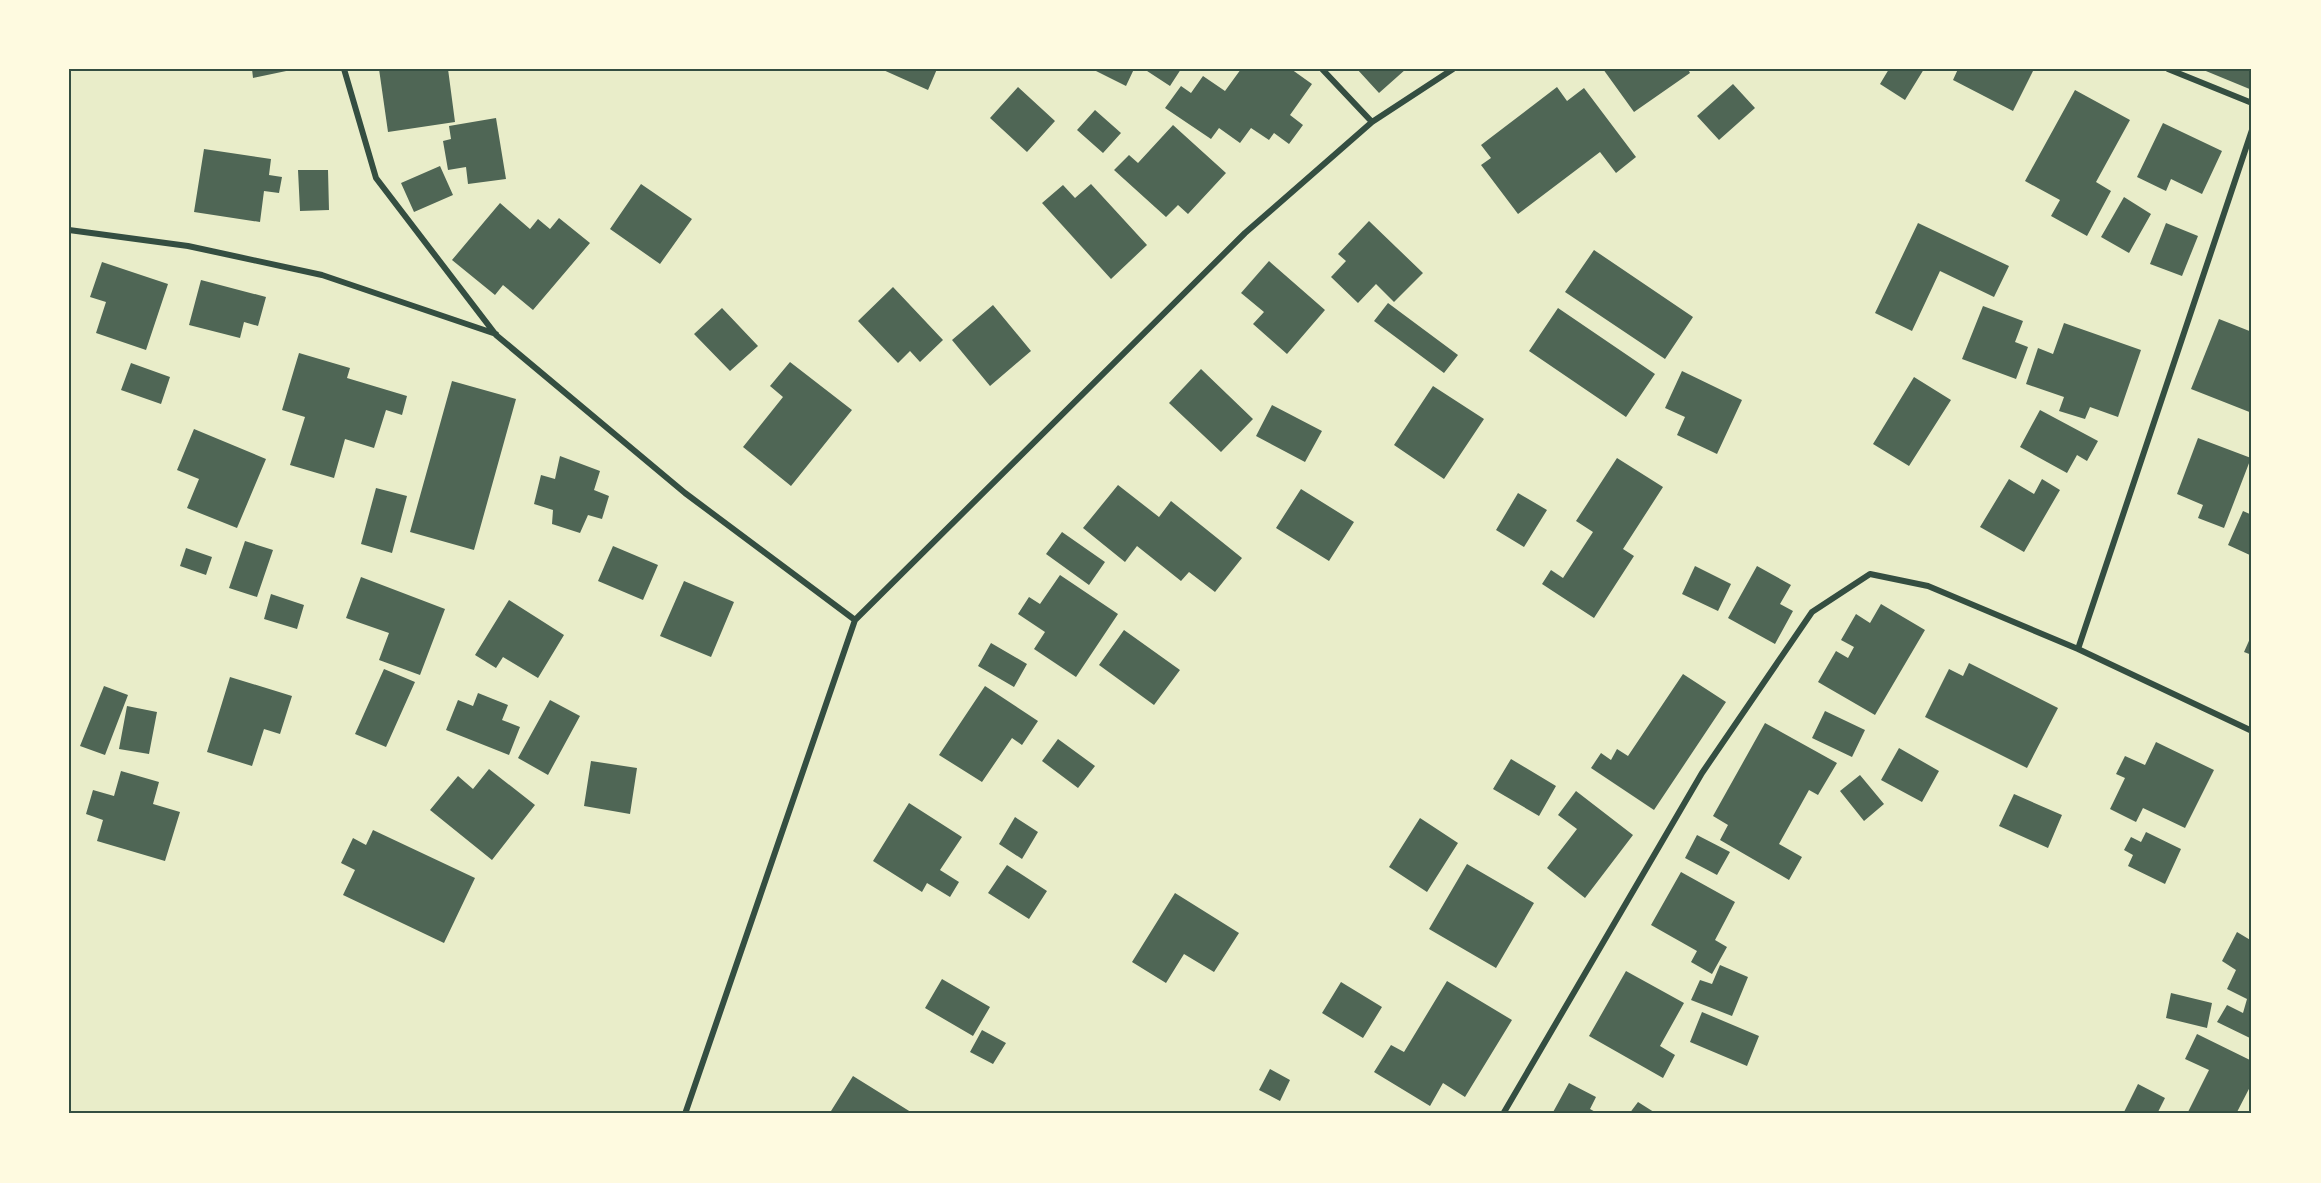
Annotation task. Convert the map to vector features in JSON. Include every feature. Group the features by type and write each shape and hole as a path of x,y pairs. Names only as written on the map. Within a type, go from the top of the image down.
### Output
{"street":[{"path":"344,69 376,178 496,335 685,493 855,620"},
{"path":"1322,69 1372,122"},
{"path":"685,1114 855,620 1245,233 1372,122 1453,69"},
{"path":"2168,69 2252,103"},
{"path":"2078,649 2252,130"},
{"path":"69,230 188,246 322,275 496,335"},
{"path":"1503,1114 1702,773 1812,612 1870,574 1928,586 2078,649 2252,730"}],"building":[{"path":"252,69 291,69 291,70 253,78"},
{"path":"379,69 448,69 455,122 388,132"},
{"path":"881,69 937,69 928,90"},
{"path":"1092,69 1134,69 1126,86"},
{"path":"1144,69 1181,69 1170,86"},
{"path":"1241,69 1291,69 1312,84 1290,115 1303,125 1289,144 1274,133 1269,140 1251,128 1240,143 1219,128 1211,139 1165,108 1181,86 1191,93 1203,76 1225,91"},
{"path":"1357,69 1406,69 1379,93"},
{"path":"1603,69 1688,69 1690,73 1634,112"},
{"path":"1889,69 1924,69 1905,100 1880,84"},
{"path":"1958,69 2034,69 2013,111 1953,80"},
{"path":"2201,69 2252,69 2252,90"},
{"path":"1733,84 1755,108 1719,140 1697,116"},
{"path":"1018,87 1055,121 1027,152 990,118"},
{"path":"1557,87 1567,101 1584,88 1636,157 1616,173 1600,152 1518,214 1481,165 1491,158 1481,145"},
{"path":"2075,90 2130,120 2096,182 2111,191 2087,236 2051,216 2060,200 2025,181"},
{"path":"1095,110 1121,133 1103,153 1077,130"},
{"path":"496,118 506,179 468,184 466,167 448,170 443,141 451,139 449,126"},
{"path":"2163,123 2222,151 2202,194 2171,179 2166,191 2137,177"},
{"path":"1173,125 1226,173 1188,214 1178,205 1166,217 1114,170 1129,155 1138,163"},
{"path":"204,149 271,159 269,175 282,177 279,193 264,191 260,222 194,212"},
{"path":"440,166 453,195 414,212 401,183"},
{"path":"298,170 328,170 329,210 300,211"},
{"path":"641,184 692,219 660,264 610,229"},
{"path":"1091,184 1147,245 1111,279 1042,203 1063,185 1075,198"},
{"path":"2124,197 2151,214 2129,253 2101,237"},
{"path":"500,203 530,229 538,219 550,229 559,218 590,243 533,310 503,285 495,295 452,260"},
{"path":"1369,221 1423,273 1394,302 1376,284 1358,303 1331,277 1346,261 1338,254"},
{"path":"1918,223 2009,266 1994,297 1940,271 1912,331 1875,313"},
{"path":"2166,223 2198,236 2182,276 2150,264"},
{"path":"1594,250 1693,317 1665,359 1565,292"},
{"path":"1269,261 1325,310 1287,354 1253,324 1264,312 1241,293"},
{"path":"102,262 168,284 146,350 96,333 106,302 90,297"},
{"path":"201,280 266,297 258,326 244,322 240,338 189,325"},
{"path":"893,287 943,340 920,362 910,351 898,363 858,321"},
{"path":"1388,303 1458,355 1444,373 1374,321"},
{"path":"993,305 1031,351 990,386 952,340"},
{"path":"1983,306 2023,321 2015,342 2028,347 2016,379 1962,359"},
{"path":"722,308 758,346 730,371 694,334"},
{"path":"1558,308 1655,374 1626,417 1529,351"},
{"path":"2219,319 2252,332 2252,413 2191,389"},
{"path":"2064,323 2141,350 2118,417 2090,407 2085,419 2059,411 2064,397 2026,384 2038,348 2053,354"},
{"path":"299,353 350,368 347,378 407,396 402,415 386,410 374,448 345,439 334,478 290,465 305,417 282,410"},
{"path":"790,362 852,410 791,486 743,447 783,397 770,386"},
{"path":"131,363 170,377 161,404 121,390"},
{"path":"1201,369 1253,419 1221,452 1169,403"},
{"path":"1682,371 1742,400 1717,454 1677,435 1685,417 1665,408"},
{"path":"1914,377 1951,400 1909,466 1873,444"},
{"path":"452,381 516,399 474,550 410,532"},
{"path":"1433,386 1484,419 1444,479 1394,445"},
{"path":"1272,405 1322,431 1305,462 1256,436"},
{"path":"2040,410 2098,441 2087,461 2077,455 2067,473 2020,447"},
{"path":"194,429 266,459 237,528 187,508 199,479 177,470"},
{"path":"2198,438 2251,458 2224,528 2198,518 2203,505 2177,494"},
{"path":"560,456 600,471 594,490 609,496 602,519 588,515 580,533 552,524 553,510 534,504 541,475 555,479"},
{"path":"1617,458 1663,487 1623,549 1634,556 1594,618 1542,584 1551,570 1563,578 1593,532 1576,521"},
{"path":"2009,479 2034,494 2042,479 2060,490 2024,552 1980,527"},
{"path":"1118,485 1159,517 1171,501 1242,558 1215,592 1189,572 1181,581 1137,546 1125,562 1083,528"},
{"path":"376,488 407,496 392,553 361,544"},
{"path":"1301,489 1354,522 1329,561 1276,528"},
{"path":"1518,493 1547,510 1524,547 1496,530"},
{"path":"2243,511 2252,515 2252,556 2228,545"},
{"path":"1062,532 1105,562 1089,585 1046,554"},
{"path":"245,541 273,550 257,597 229,588"},
{"path":"613,546 658,565 643,600 598,581"},
{"path":"186,548 212,557 206,575 180,566"},
{"path":"1695,566 1731,584 1718,611 1682,594"},
{"path":"1757,566 1791,585 1780,604 1793,611 1775,644 1728,618"},
{"path":"1060,575 1118,614 1076,677 1034,649 1045,632 1018,614 1029,597 1040,604"},
{"path":"361,577 445,609 420,675 379,660 389,633 346,618"},
{"path":"684,581 734,602 711,657 660,636"},
{"path":"271,594 304,605 297,629 264,619"},
{"path":"509,600 564,635 538,678 503,657 496,668 475,655"},
{"path":"1881,604 1925,630 1875,715 1818,682 1836,651 1848,658 1854,647 1841,640 1856,614 1870,623"},
{"path":"1124,630 1180,670 1154,705 1099,665"},
{"path":"2252,634 2252,655 2244,652"},
{"path":"991,643 1027,664 1014,687 978,666"},
{"path":"1969,663 2058,708 2027,768 1925,717 1949,669 1963,676"},
{"path":"384,669 415,682 386,747 355,734"},
{"path":"1683,674 1726,702 1654,810 1591,768 1601,753 1611,760 1617,749 1628,756"},
{"path":"230,677 292,696 280,734 264,729 252,766 207,752"},
{"path":"104,686 128,695 105,755 80,746"},
{"path":"985,686 1038,721 1022,745 1012,738 982,782 939,755"},
{"path":"478,693 508,705 502,720 520,727 509,755 446,730 458,700 473,706"},
{"path":"550,700 580,716 548,775 518,758"},
{"path":"127,706 157,712 149,754 119,749"},
{"path":"1825,711 1865,730 1852,757 1812,738"},
{"path":"1765,723 1837,763 1818,795 1809,790 1779,844 1802,857 1789,880 1720,840 1728,825 1713,816"},
{"path":"1058,739 1095,766 1078,788 1042,761"},
{"path":"2156,742 2214,770 2185,828 2143,808 2136,822 2110,809 2125,778 2116,774 2125,756 2145,765"},
{"path":"1899,748 1939,771 1922,802 1881,780"},
{"path":"1511,759 1556,786 1539,816 1493,789"},
{"path":"591,761 637,768 630,814 584,806"},
{"path":"489,769 535,805 492,860 430,810 458,776 473,789"},
{"path":"121,771 159,782 153,804 180,812 165,861 97,841 103,820 86,814 93,790 114,796"},
{"path":"1860,775 1884,804 1864,821 1840,791"},
{"path":"1576,791 1633,835 1585,898 1547,868 1577,829 1558,815"},
{"path":"2014,794 2062,815 2048,848 1999,826"},
{"path":"909,803 962,837 940,870 959,882 950,897 927,883 922,892 873,861"},
{"path":"1015,817 1038,832 1022,859 999,844"},
{"path":"1420,818 1458,843 1427,892 1389,867"},
{"path":"373,830 475,878 444,943 343,895 355,870 341,863 353,838 366,845"},
{"path":"2146,832 2181,849 2165,884 2128,866 2133,855 2124,850 2131,837 2141,842"},
{"path":"1697,835 1730,852 1717,875 1685,858"},
{"path":"1467,864 1534,903 1496,968 1429,929"},
{"path":"1007,865 1047,891 1029,919 988,893"},
{"path":"1681,872 1735,902 1715,940 1727,947 1712,974 1691,962 1697,951 1651,925"},
{"path":"1175,893 1239,933 1214,972 1184,954 1166,983 1132,962"},
{"path":"2237,932 2252,941 2252,1039 2217,1022 2227,1005 2243,1013 2247,999 2227,989 2236,970 2222,961"},
{"path":"1720,965 1748,977 1732,1016 1691,1000 1700,980 1712,984"},
{"path":"1626,971 1684,1003 1660,1046 1675,1055 1663,1078 1589,1036"},
{"path":"942,979 990,1007 973,1036 925,1008"},
{"path":"1447,981 1512,1020 1465,1097 1443,1083 1430,1106 1374,1072 1391,1045 1404,1052"},
{"path":"1341,982 1382,1007 1363,1038 1322,1013"},
{"path":"2171,993 2212,1003 2207,1028 2166,1018"},
{"path":"1702,1012 1759,1036 1747,1066 1690,1042"},
{"path":"982,1030 1006,1043 993,1064 970,1052"},
{"path":"2197,1034 2252,1061 2252,1083 2236,1114 2187,1114 2209,1070 2185,1059"},
{"path":"1270,1069 1290,1080 1280,1101 1259,1090"},
{"path":"853,1076 914,1114 835,1114 831,1111"},
{"path":"1569,1083 1596,1097 1590,1109 1599,1114 1552,1114"},
{"path":"2138,1084 2165,1098 2157,1114 2123,1114"},
{"path":"1638,1102 1657,1114 1629,1114"}]}
